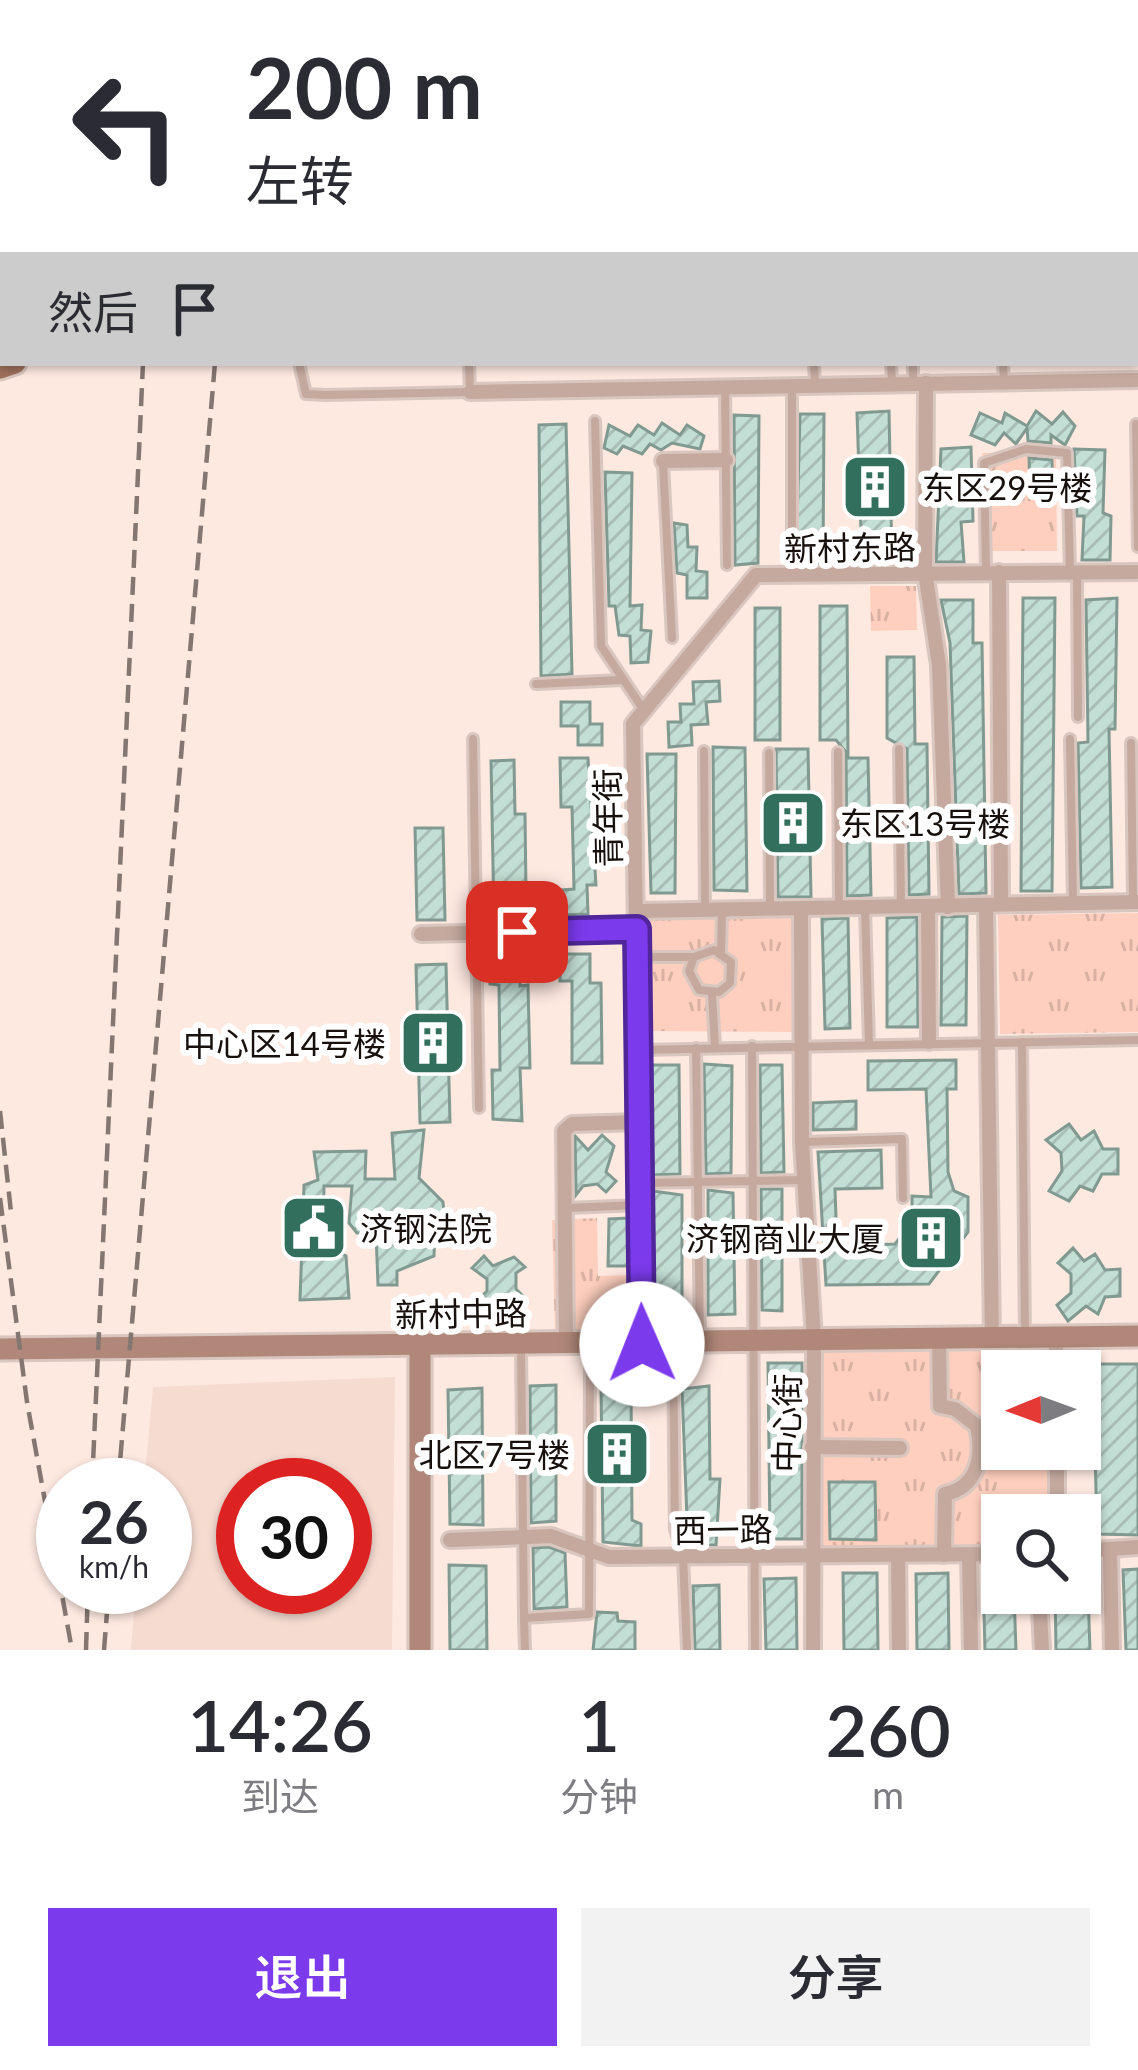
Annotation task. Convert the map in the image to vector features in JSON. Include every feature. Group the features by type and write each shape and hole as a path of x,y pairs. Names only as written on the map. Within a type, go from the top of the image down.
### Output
{"street":[{"path":"470,392 1134,380"},
{"path":"920,383 926,572 939,665 948,907"},
{"path":"662,461 726,460"},
{"name":"新村东路","path":"633,724 756,575 1138,572"},
{"path":"992,573 992,1340"},
{"name":"青年街","path":"633,724 642,1344"},
{"path":"636,911 1136,902"},
{"path":"928,907 929,1042"},
{"name":"中心街","path":"801,910 802,1142 814,1340 813,1650"},
{"path":"421,934 637,929"},
{"path":"566,1345 564,1131 572,1124 639,1122"},
{"name":"新村中路","path":"0,1349 1138,1336"},
{"path":"1056,1338 1056,1350"},
{"path":"939,1339 940,1406 955,1409 977,1426 981,1454 968,1482 945,1494 944,1555"},
{"path":"420,1347 420,1650"},
{"path":"812,1447 900,1448"},
{"name":"西一路","path":"450,1540 551,1536 609,1557 981,1555"},
{"path":"1101,1550 1138,1547"},
{"path":"1110,1550 1112,1650"},
{"path":"898,1555 899,1650"},
{"path":"969,1556 971,1650"},
{"path":"1041,1614 1042,1650"}],"lane":[{"path":"300,366 306,394 470,392 469,366"},
{"path":"814,366 815,385"},
{"path":"891,366 892,383"},
{"path":"915,366 920,383"},
{"path":"1003,366 1004,382"},
{"path":"792,386 792,550"},
{"path":"725,387 727,565"},
{"path":"595,421 601,646 644,710"},
{"path":"1136,424 1138,547"},
{"path":"992,573 984,463 1026,449 1066,452 1078,716"},
{"path":"662,461 672,638"},
{"path":"536,684 623,680"},
{"path":"472,739 479,1108"},
{"path":"1070,739 1073,903"},
{"path":"1131,743 1136,902"},
{"path":"899,749 901,908"},
{"path":"694,957 690,978 699,990 712,994 725,988 733,976 731,962 721,952 713,911 704,751"},
{"path":"838,752 839,910"},
{"path":"769,753 770,911"},
{"path":"866,909 869,1043"},
{"path":"638,957 721,952"},
{"path":"712,994 715,1047"},
{"path":"640,1050 1138,1040"},
{"path":"1022,1042 1025,1338"},
{"path":"752,1046 755,1650"},
{"path":"696,1048 700,1342"},
{"path":"802,1142 902,1139 903,1198"},
{"path":"640,1183 804,1180"},
{"path":"565,1208 640,1205"},
{"path":"673,1343 675,1529 683,1556 687,1650"},
{"path":"524,1618 589,1614 590,1345"},
{"path":"520,1346 524,1650"}],"shaded area":[{"path":"395,1377 392,1650 131,1650 134,1614 192,1614 192,1458 146,1458 153,1387"}],"green space":[{"path":"982,453 1056,453 1057,551 983,551"},
{"path":"870,586 916,586 917,630 871,631"},
{"path":"1138,913 1138,1032 1000,1034 998,915"},
{"path":"644,914 794,915 793,1032 644,1031"},
{"path":"597,1218 598,1276 629,1275 629,1333 555,1334 552,1220"},
{"path":"981,1351 981,1470 1055,1470 1056,1494 981,1494 981,1549 821,1549 820,1353"}],"building":[{"name":"东区29号楼","path":"889,411 892,561 862,561 857,413"},
{"path":"1036,411 1052,424 1063,412 1075,426 1065,445 1051,435 1051,443 1028,441 1027,428 1016,444 1004,433 995,445 971,435 980,413 1002,423 1005,413 1027,426"},
{"path":"800,414 824,414 823,563 796,563"},
{"path":"734,415 759,416 758,563 735,565"},
{"path":"662,423 680,435 687,425 704,436 700,449 672,443 661,450 650,444 642,454 623,446 617,454 604,448 609,425 630,436 638,425 654,435"},
{"path":"566,424 572,674 541,676 539,425"},
{"path":"971,447 973,521 961,522 964,562 936,562 941,449"},
{"path":"1074,449 1105,450 1103,513 1111,516 1110,560 1082,560 1084,516 1077,516"},
{"path":"1029,458 1052,460 1053,488 1030,488"},
{"path":"605,472 632,473 630,606 642,605 641,630 651,631 648,662 631,663 630,636 619,635 615,606 609,606"},
{"path":"674,523 687,525 688,547 697,547 696,571 707,572 707,598 687,598 687,575 677,573"},
{"path":"1023,598 1055,598 1052,891 1021,891"},
{"path":"1117,598 1115,729 1109,729 1112,887 1081,888 1078,743 1088,742 1086,600"},
{"path":"941,600 973,600 973,643 982,643 986,893 959,894 950,643"},
{"path":"820,606 847,606 848,758 868,758 871,895 847,896 846,752 836,740 820,740"},
{"path":"755,608 780,608 780,740 755,740"},
{"path":"887,657 914,657 915,744 927,744 929,894 909,895 907,749 887,738"},
{"path":"719,681 720,701 706,702 708,724 691,725 692,745 669,747 668,722 681,722 680,704 694,704 693,682"},
{"path":"561,702 590,702 590,724 602,724 602,745 578,745 578,726 561,726"},
{"path":"713,747 745,748 747,891 714,890"},
{"name":"东区13号楼","path":"776,749 808,749 811,897 778,897"},
{"path":"647,754 676,754 675,893 651,893"},
{"path":"560,758 588,758 596,885 587,885 588,914 562,915 562,890 574,889 572,807 561,807"},
{"path":"514,760 515,814 525,814 526,892 518,892 519,917 494,918 491,761"},
{"path":"415,828 443,828 445,920 417,920"},
{"path":"967,916 966,1025 941,1025 942,917"},
{"path":"917,917 918,1027 887,1027 887,918"},
{"path":"848,918 850,1028 825,1029 822,919"},
{"path":"560,954 590,954 590,983 601,983 602,1063 572,1063 572,981 560,981"},
{"path":"489,959 520,959 520,986 528,985 530,1068 520,1068 522,1121 493,1119 492,1070 500,1070 499,985 490,984"},
{"name":"中心区14号楼","path":"446,964 450,1122 420,1123 416,965"},
{"path":"956,1060 956,1089 947,1089 948,1172 954,1191 968,1197 968,1232 929,1284 826,1285 818,1152 881,1150 882,1188 835,1189 837,1246 895,1244 912,1222 912,1196 931,1197 926,1089 868,1090 868,1061"},
{"path":"704,1064 732,1066 731,1173 706,1174"},
{"path":"652,1065 679,1065 680,1174 652,1175"},
{"path":"760,1065 782,1065 784,1172 761,1173"},
{"path":"856,1101 856,1129 813,1130 813,1103"},
{"path":"1069,1124 1081,1140 1094,1131 1103,1149 1118,1149 1118,1174 1102,1174 1093,1191 1080,1186 1069,1201 1049,1191 1062,1171 1061,1153 1046,1140"},
{"path":"424,1130 419,1178 443,1202 446,1232 435,1229 434,1256 397,1271 397,1285 378,1285 376,1233 357,1233 349,1223 352,1186 324,1186 323,1243 346,1256 349,1298 300,1300 304,1185 318,1180 314,1152 366,1151 365,1179 395,1179 392,1133"},
{"path":"602,1135 614,1146 606,1172 616,1181 606,1192 597,1184 583,1186 576,1195 575,1136 588,1150"},
{"path":"761,1189 782,1189 782,1311 762,1310"},
{"path":"708,1190 733,1193 735,1314 708,1315"},
{"path":"653,1191 682,1195 682,1314 653,1312"},
{"path":"629,1218 630,1266 608,1266 609,1219"},
{"path":"1073,1248 1084,1261 1095,1254 1105,1270 1120,1269 1120,1296 1105,1297 1098,1314 1086,1306 1068,1321 1057,1305 1071,1293 1071,1274 1058,1263"},
{"path":"484,1256 493,1266 514,1257 525,1267 516,1273 516,1289 526,1299 516,1309 503,1295 487,1312 476,1302 487,1291 487,1279 472,1268"},
{"path":"768,1363 802,1363 802,1539 770,1539"},
{"path":"1101,1364 1138,1364 1138,1535 1101,1534 1101,1494 1096,1494 1095,1470 1101,1470"},
{"path":"556,1385 556,1521 531,1523 530,1386"},
{"path":"709,1386 710,1479 720,1479 716,1545 688,1545 682,1389"},
{"path":"482,1388 483,1525 450,1524 448,1390"},
{"name":"北区7号楼","path":"601,1388 631,1388 632,1520 641,1524 641,1546 603,1542"},
{"path":"829,1482 875,1482 876,1540 830,1539"},
{"path":"533,1548 565,1553 567,1607 534,1609"},
{"path":"449,1565 486,1566 487,1650 450,1650"},
{"path":"1138,1569 1138,1650 1126,1650 1123,1570"},
{"path":"843,1573 877,1573 878,1650 844,1650"},
{"path":"948,1573 949,1650 917,1650 916,1574"},
{"path":"796,1578 797,1650 766,1650 764,1579"},
{"path":"719,1585 720,1650 695,1650 693,1586"},
{"path":"597,1612 617,1613 618,1621 635,1622 635,1650 593,1650"},
{"path":"984,1614 1015,1614 1016,1650 985,1650"},
{"path":"1055,1614 1089,1614 1090,1650 1056,1650"}],"railway":[{"path":"93,1458 143,366"},
{"path":"120,1458 215,366"},
{"path":"0,1111 11,1212"},
{"path":"0,1198 27,1402 72,1650"},
{"path":"86,1650 87,1614"},
{"path":"104,1650 107,1614"}],"place":[{"name":"东区29号楼","path":"875,487"},
{"name":"东区13号楼","path":"793,823"},
{"name":"中心区14号楼","path":"433,1043"},
{"name":"济钢法院","path":"314,1228"},
{"name":"济钢商业大厦","path":"931,1238"},
{"name":"北区7号楼","path":"617,1454"}],"route":[{"path":"517,932 637,929 642,1344"}]}
